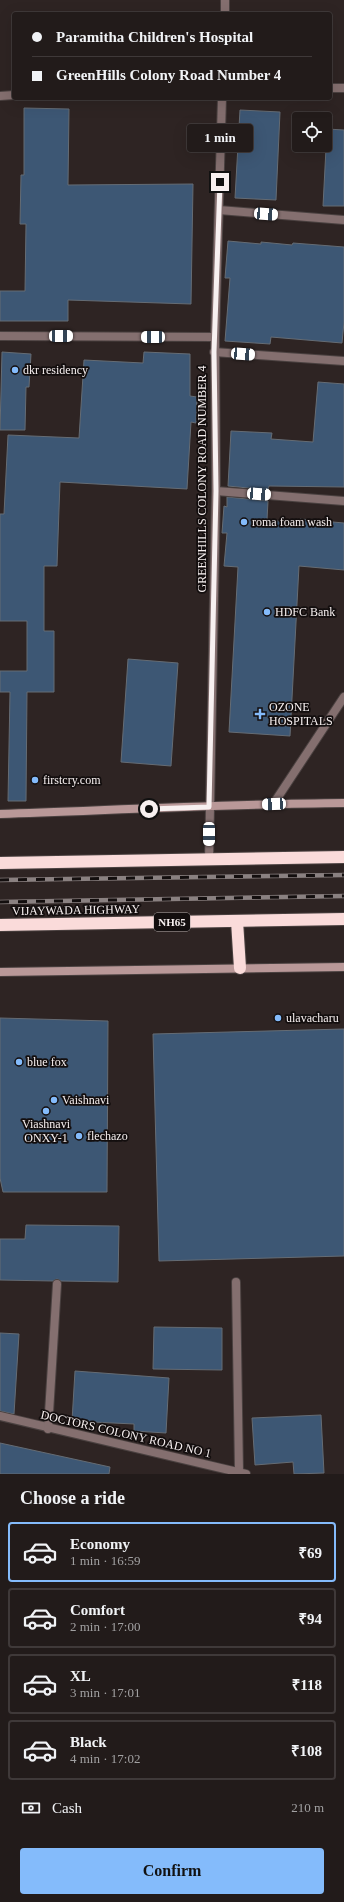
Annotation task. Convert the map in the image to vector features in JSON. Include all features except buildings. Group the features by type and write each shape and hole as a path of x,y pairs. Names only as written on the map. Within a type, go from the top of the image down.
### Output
{"highway":[{"path":"0,863 344,857"},
{"name":"VIJAYWADA HIGHWAY","path":"0,925 344,919"},
{"path":"237,921 240,968"}],"street":[{"path":"225,12 226,0"},
{"path":"332,88 344,88"},
{"path":"0,96 12,95"},
{"name":"GREENHILLS COLONY ROAD NUMBER 4","path":"209,860 216,491 214,352 222,100"},
{"path":"218,210 344,220"},
{"path":"0,336 215,337"},
{"path":"214,352 344,361"},
{"path":"216,491 344,501"},
{"path":"274,804 344,697"},
{"path":"0,814 274,804 344,803"},
{"path":"0,972 344,967"},
{"path":"236,1282 242,1473"},
{"path":"48,1429 57,1284"},
{"name":"DOCTORS COLONY ROAD NO 1","path":"0,1416 48,1429 242,1473"}],"railway":[{"path":"0,880 344,875"},
{"path":"0,902 344,896"}],"place":[{"name":"dkr residency","path":"15,370"},
{"name":"roma foam wash","path":"244,522"},
{"name":"HDFC Bank","path":"267,612"},
{"name":"OZONE HOSPITALS","path":"260,714"},
{"name":"firstcry.com","path":"35,780"},
{"name":"ulavacharu","path":"278,1018"},
{"name":"blue fox","path":"19,1062"},
{"name":"Vaishnavi","path":"54,1100"},
{"name":"Viashnavi ONXY-1","path":"46,1111"},
{"name":"flechazo","path":"79,1136"}],"route":[{"path":"149,809 209,807 216,491 214,352 220,182"}]}
